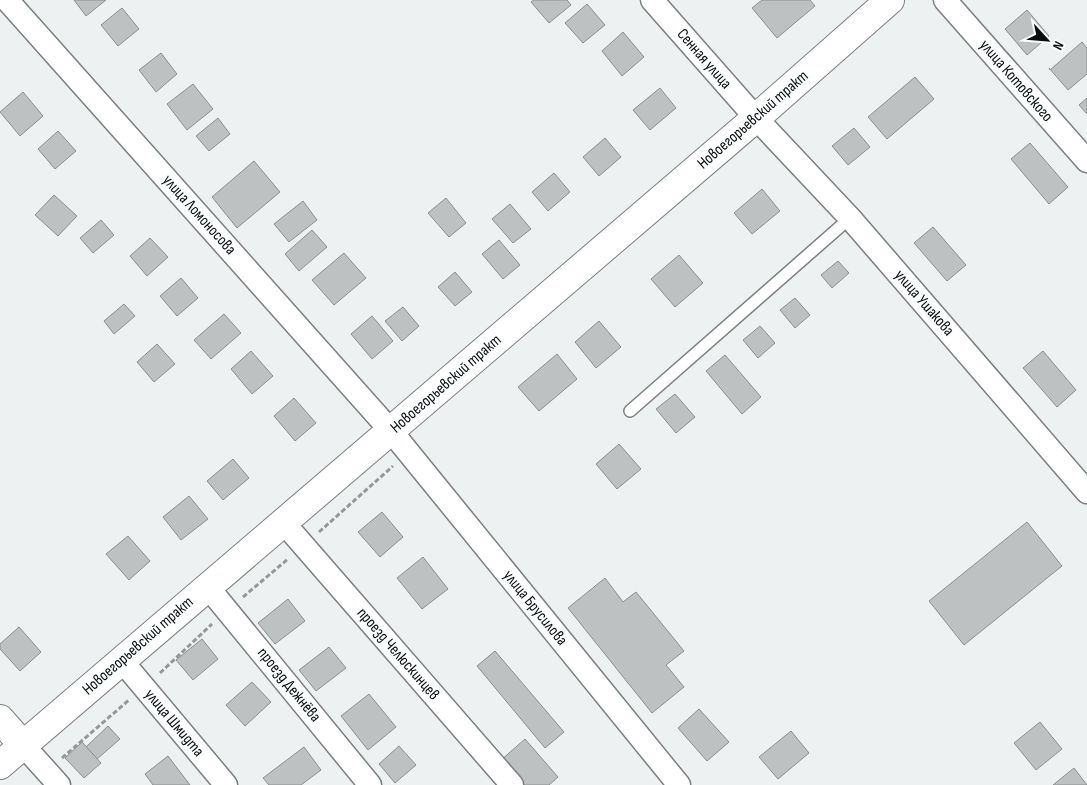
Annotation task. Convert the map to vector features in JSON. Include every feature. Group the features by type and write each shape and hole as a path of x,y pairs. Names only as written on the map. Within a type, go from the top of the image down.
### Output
{"main road":[{"name":"Новоегорьевский тракт","path":"0,765 756,118 890,0"},
{"path":"0,719 23,745"}],"street":[{"name":"улица Ломоносова","path":"7,0 391,431"},
{"name":"Сенная улица","path":"652,0 756,118"},
{"name":"улица Котовского","path":"945,0 1087,161"},
{"name":"улица Ушакова","path":"756,118 850,218 1087,492"},
{"name":"улица Брусилова","path":"391,431 679,785"},
{"name":"проезд Челюскинцев","path":"284,523 512,785"},
{"name":"проезд Дежнёва","path":"207,586 370,785"},
{"name":"улица Шмидта","path":"122,661 226,785"},
{"path":"23,745 59,785"}],"lane":[{"path":"630,411 850,218"}],"building":[{"path":"74,0 106,0 86,16"},
{"path":"534,0 567,0 571,5 549,23 531,2"},
{"path":"762,0 810,0 815,6 777,38 752,8"},
{"path":"587,4 605,25 583,43 565,23"},
{"path":"122,8 139,29 118,46 101,25"},
{"path":"1027,10 1049,36 1027,55 1005,29"},
{"path":"623,32 644,57 622,76 602,51"},
{"path":"1082,42 1087,48 1087,74 1068,90 1050,70"},
{"path":"161,53 177,74 156,92 139,70"},
{"path":"915,77 934,99 887,139 868,117"},
{"path":"193,84 213,109 187,130 167,104"},
{"path":"660,88 676,108 650,130 633,110"},
{"path":"23,92 43,116 20,136 0,112"},
{"path":"1087,98 1087,114 1079,105"},
{"path":"218,118 230,134 209,151 196,136"},
{"path":"854,128 870,147 848,165 832,146"},
{"path":"58,131 76,151 55,169 38,149"},
{"path":"605,138 621,157 599,176 583,157"},
{"path":"1030,143 1068,187 1049,204 1011,159"},
{"path":"254,161 280,192 237,228 212,197"},
{"path":"554,173 570,192 548,211 532,192"},
{"path":"762,189 780,211 752,234 734,213"},
{"path":"54,195 77,216 58,236 35,215"},
{"path":"446,198 466,223 449,237 428,213"},
{"path":"303,201 317,220 289,242 274,224"},
{"path":"510,204 531,229 513,243 492,219"},
{"path":"101,220 114,235 93,253 80,238"},
{"path":"933,227 966,265 947,281 914,243"},
{"path":"312,230 327,247 299,271 285,254"},
{"path":"150,238 168,257 147,276 130,256"},
{"path":"499,240 520,265 503,279 482,254"},
{"path":"344,253 366,278 334,305 312,280"},
{"path":"679,255 703,283 675,307 651,279"},
{"path":"838,261 849,273 832,288 821,275"},
{"path":"455,272 472,292 455,306 438,287"},
{"path":"181,278 198,298 177,316 160,296"},
{"path":"795,298 810,315 795,328 780,310"},
{"path":"124,304 135,316 114,334 104,321"},
{"path":"403,307 419,326 402,341 385,321"},
{"path":"224,314 241,333 211,359 194,340"},
{"path":"372,316 393,341 372,359 351,334"},
{"path":"599,321 621,347 596,368 575,342"},
{"path":"760,326 775,343 758,358 743,340"},
{"path":"157,344 175,364 154,382 137,362"},
{"path":"251,351 273,376 252,394 231,369"},
{"path":"1043,351 1076,390 1057,407 1023,368"},
{"path":"557,354 577,379 539,411 518,387"},
{"path":"725,355 761,397 742,414 706,371"},
{"path":"675,394 695,417 676,433 656,409"},
{"path":"294,398 316,423 295,441 274,416"},
{"path":"619,444 641,469 617,489 596,464"},
{"path":"233,459 249,478 223,500 207,481"},
{"path":"189,496 208,519 181,540 163,517"},
{"path":"382,512 403,537 380,557 358,532"},
{"path":"1027,522 1062,566 964,645 929,601"},
{"path":"128,536 150,561 129,580 106,554"},
{"path":"423,557 448,589 422,609 397,578"},
{"path":"605,578 623,602 636,592 684,651 666,665 684,687 652,713 568,608"},
{"path":"288,599 305,621 275,644 258,623"},
{"path":"19,627 41,652 20,671 0,649 0,644"},
{"path":"202,639 218,659 193,680 176,660"},
{"path":"329,647 346,668 316,691 299,670"},
{"path":"495,651 564,732 545,748 477,666"},
{"path":"252,682 271,702 245,726 226,705"},
{"path":"369,694 396,727 368,750 341,716"},
{"path":"699,709 729,742 707,761 678,728"},
{"path":"1040,722 1062,749 1036,770 1014,743"},
{"path":"108,726 120,739 97,759 86,747"},
{"path":"791,731 809,753 778,779 759,757"},
{"path":"525,739 558,777 549,785 523,785 501,760"},
{"path":"82,742 101,763 84,778 65,758"},
{"path":"399,746 416,765 395,783 379,764"},
{"path":"304,747 321,770 301,785 269,785 263,778"},
{"path":"168,756 190,785 153,785 145,774"},
{"path":"1074,768 1087,785 1053,785"}]}
